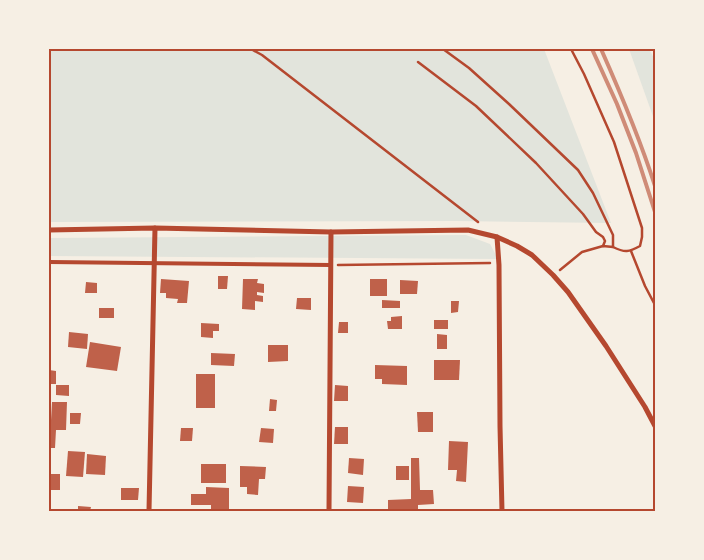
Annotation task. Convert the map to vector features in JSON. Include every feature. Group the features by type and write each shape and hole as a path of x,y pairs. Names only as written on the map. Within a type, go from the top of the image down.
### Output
{"street":[{"path":"49,230 155,228 331,232 468,230 497,237 532,255 568,292 606,346 655,426"},
{"path":"149,511 155,228"},
{"path":"329,511 331,232"},
{"path":"497,237 499,263 502,511"}],"lane":[{"path":"49,262 331,266"}],"path":[{"path":"251,49 262,55 481,225"},
{"path":"443,49 469,68 578,170 593,193 613,235 613,247"},
{"path":"553,275 582,252 603,246 613,247 622,251 631,251 640,246 642,238 642,228 614,142 571,49"},
{"path":"418,62 476,106 536,163 583,214 596,232 603,237 605,241 603,246"},
{"path":"631,251 645,286 655,304"},
{"path":"331,266 499,263"}],"shaded area":[{"path":"49,49 544,49 611,223 456,221 49,222"},
{"path":"629,49 649,49 655,60 655,122"},
{"path":"466,235 490,244 498,259 49,256 49,238"}],"building":[{"path":"218,276 228,276 227,289 218,289"},
{"path":"161,279 189,281 187,303 177,303 178,299 166,298 166,293 160,293"},
{"path":"243,279 258,279 257,283 264,284 264,293 257,292 257,295 263,296 263,302 255,301 255,310 242,309"},
{"path":"370,279 387,279 387,296 370,296"},
{"path":"400,280 418,281 417,294 400,294"},
{"path":"86,282 97,283 97,293 85,293"},
{"path":"297,298 311,298 311,310 296,309"},
{"path":"382,300 400,301 400,308 382,308"},
{"path":"451,301 459,301 458,312 451,313"},
{"path":"99,308 114,308 114,318 99,318"},
{"path":"402,316 402,329 388,329 387,321 391,321 391,317"},
{"path":"434,320 448,320 448,329 434,329"},
{"path":"339,322 348,322 348,333 338,333"},
{"path":"201,323 219,324 219,331 213,331 213,338 201,337"},
{"path":"69,332 88,334 87,349 68,347"},
{"path":"437,334 447,335 447,349 437,349"},
{"path":"90,342 121,347 117,371 86,367"},
{"path":"268,345 288,345 288,361 268,362"},
{"path":"211,353 235,354 234,366 211,365"},
{"path":"434,360 460,360 459,380 434,380"},
{"path":"375,365 407,366 407,385 382,384 382,379 375,379"},
{"path":"49,370 56,371 56,384 49,384"},
{"path":"196,374 215,374 215,408 196,408"},
{"path":"56,385 69,385 69,396 56,395"},
{"path":"335,385 348,386 348,401 334,401"},
{"path":"270,399 277,400 276,411 269,411"},
{"path":"52,402 67,402 66,430 56,430 55,448 49,448 49,420 51,420"},
{"path":"417,412 433,412 433,432 418,432"},
{"path":"70,413 81,413 80,424 70,424"},
{"path":"335,427 348,427 348,444 334,444"},
{"path":"181,428 193,428 192,441 180,441"},
{"path":"261,428 274,429 273,443 259,442"},
{"path":"449,441 468,442 466,482 456,481 457,470 448,470"},
{"path":"68,451 85,452 83,477 66,476"},
{"path":"87,454 106,456 105,475 86,474"},
{"path":"349,458 364,459 363,475 348,473"},
{"path":"411,458 419,458 420,490 433,490 434,504 418,505 418,509 411,509 411,511 388,509 388,500 411,499"},
{"path":"201,464 226,464 226,483 201,483"},
{"path":"240,466 266,467 265,479 259,479 258,495 247,494 247,487 240,487"},
{"path":"396,466 409,466 409,480 396,480"},
{"path":"49,474 60,474 60,490 49,490"},
{"path":"348,486 364,487 363,503 347,502"},
{"path":"206,487 229,488 229,511 211,511 211,505 191,505 191,494 206,494"},
{"path":"121,488 139,488 138,500 121,500"},
{"path":"78,506 91,507 90,511 78,511"}],"railway":[{"path":"592,49 617,104 636,153 655,212"},
{"path":"601,49 630,117 655,186"}]}
